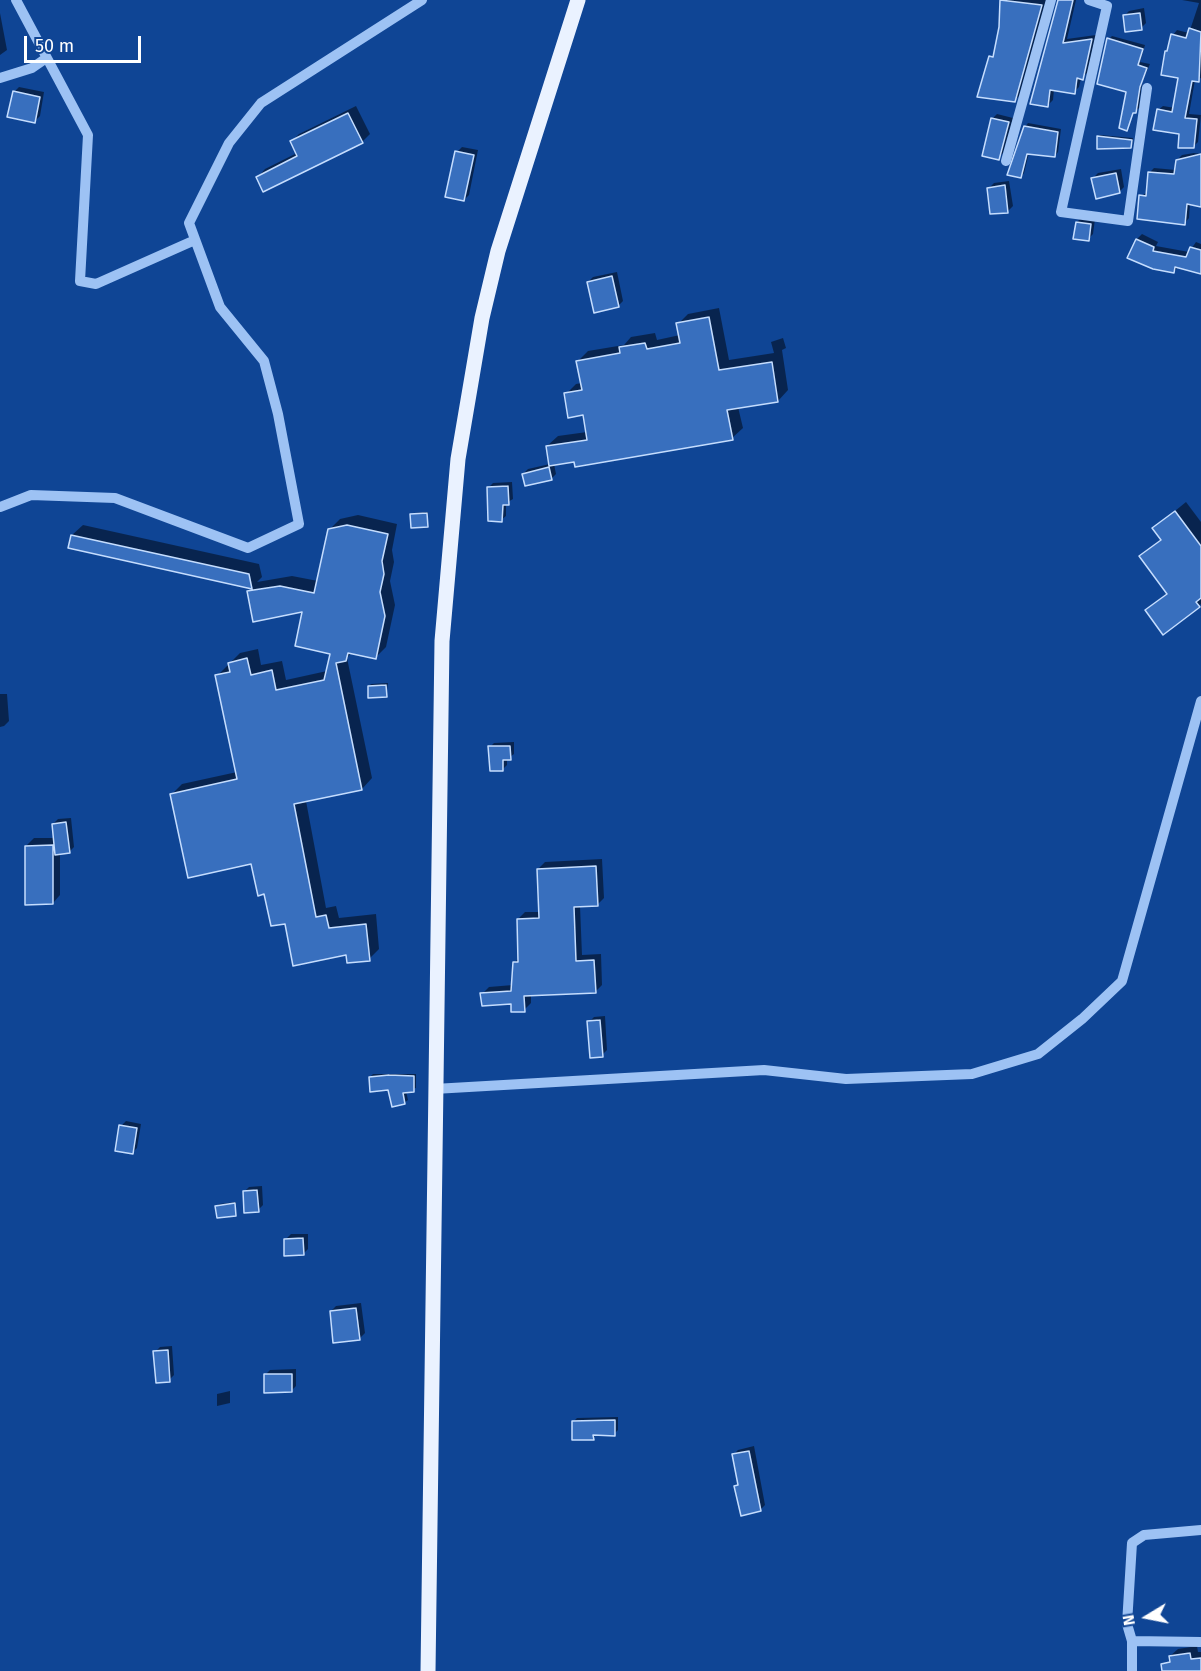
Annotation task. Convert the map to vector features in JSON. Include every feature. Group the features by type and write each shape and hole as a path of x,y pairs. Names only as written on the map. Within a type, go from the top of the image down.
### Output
{"main road":[{"path":"428,1671 434,1089 442,642 458,459 482,318 498,251 578,0"}],"street":[{"path":"16,0 45,59 62,82 88,135 80,281 96,284 195,240"},
{"path":"0,507 31,495 115,498 248,548 299,524 278,414 264,361 220,307 189,224 229,143 261,103 422,0"},
{"path":"1006,161 1051,0"},
{"path":"1089,0 1107,6 1060,212 1128,221 1147,88"},
{"path":"0,78 32,68 45,59"},
{"path":"434,1089 764,1070 846,1079 972,1074 1038,1054 1082,1019 1122,981 1201,701"},
{"path":"1132,1671 1132,1641 1127,1624 1132,1543 1144,1535 1201,1530"},
{"path":"1132,1641 1201,1642"}],"building":[{"path":"1000,0 1042,5 1015,102 977,97 989,56 993,57 999,27"},
{"path":"1058,0 1073,0 1063,43 1092,39 1083,80 1077,78 1075,94 1050,90 1048,107 1030,104"},
{"path":"1140,13 1142,30 1125,32 1123,15"},
{"path":"1189,28 1201,32 1199,82 1192,81 1185,118 1197,119 1194,148 1178,148 1179,134 1153,130 1157,109 1172,112 1178,78 1161,75 1165,51 1167,51 1171,34 1186,38"},
{"path":"1107,38 1143,49 1138,65 1147,68 1140,87 1136,113 1133,113 1127,131 1119,128 1126,92 1097,84"},
{"path":"13,91 40,97 35,123 7,117"},
{"path":"348,113 363,143 263,192 256,177 297,156 290,141"},
{"path":"991,118 1009,122 999,160 982,156"},
{"path":"1024,126 1058,132 1055,157 1027,154 1021,178 1007,175"},
{"path":"1097,136 1132,140 1131,148 1097,149"},
{"path":"455,151 474,155 464,201 445,197"},
{"path":"1201,154 1201,207 1187,204 1185,225 1137,219 1139,195 1146,196 1148,172 1174,174 1176,160"},
{"path":"1116,173 1120,193 1096,199 1091,178"},
{"path":"1005,185 1008,213 990,214 987,188"},
{"path":"1076,222 1091,224 1089,241 1073,239"},
{"path":"1136,239 1154,247 1153,251 1186,257 1190,247 1201,250 1201,274 1175,267 1174,273 1153,269 1127,258"},
{"path":"612,276 619,307 594,313 587,282"},
{"path":"709,317 719,370 772,362 778,402 727,410 733,440 575,467 574,462 549,466 546,446 587,440 583,415 568,418 564,393 582,390 576,361 620,353 619,347 645,343 647,349 680,343 676,323"},
{"path":"549,467 552,480 525,486 522,474"},
{"path":"508,486 509,505 503,505 502,522 488,521 487,487"},
{"path":"1175,511 1201,546 1201,598 1196,602 1200,607 1163,635 1145,610 1167,594 1139,556 1161,540 1152,528"},
{"path":"427,513 428,527 411,528 410,514"},
{"path":"347,525 388,534 382,561 384,574 380,592 385,616 376,659 348,653 346,661 336,663 362,790 294,804 316,917 326,915 329,928 366,924 370,961 347,963 346,955 293,966 285,924 271,926 264,894 258,896 251,864 188,878 170,794 237,779 215,675 230,672 228,663 247,658 251,675 272,670 276,690 324,680 330,654 295,646 302,612 253,622 247,591 280,586 314,593 328,529"},
{"path":"71,535 249,574 252,589 68,548"},
{"path":"386,685 387,697 368,698 368,686"},
{"path":"488,746 510,746 511,760 503,760 503,771 490,771"},
{"path":"66,822 70,853 55,855 52,824"},
{"path":"53,845 53,904 25,905 25,846"},
{"path":"596,866 598,906 574,907 576,961 594,960 596,993 524,996 525,1012 511,1012 511,1004 482,1006 480,993 511,991 513,962 518,962 517,919 539,918 537,869"},
{"path":"600,1020 603,1057 590,1058 587,1021"},
{"path":"414,1076 414,1092 403,1093 405,1104 392,1107 388,1090 370,1092 369,1077"},
{"path":"119,1125 137,1128 133,1154 115,1151"},
{"path":"257,1190 259,1212 244,1213 243,1191"},
{"path":"235,1203 236,1216 217,1218 215,1206"},
{"path":"303,1238 304,1255 284,1256 284,1239"},
{"path":"356,1308 360,1340 333,1343 330,1311"},
{"path":"168,1350 170,1382 156,1383 153,1351"},
{"path":"264,1374 292,1374 292,1392 264,1393"},
{"path":"615,1420 615,1436 593,1435 594,1440 572,1440 572,1421"},
{"path":"749,1451 761,1511 741,1516 734,1486 738,1485 732,1454"},
{"path":"1190,1653 1191,1659 1201,1658 1201,1671 1162,1671 1161,1664 1170,1662 1169,1656"}]}
